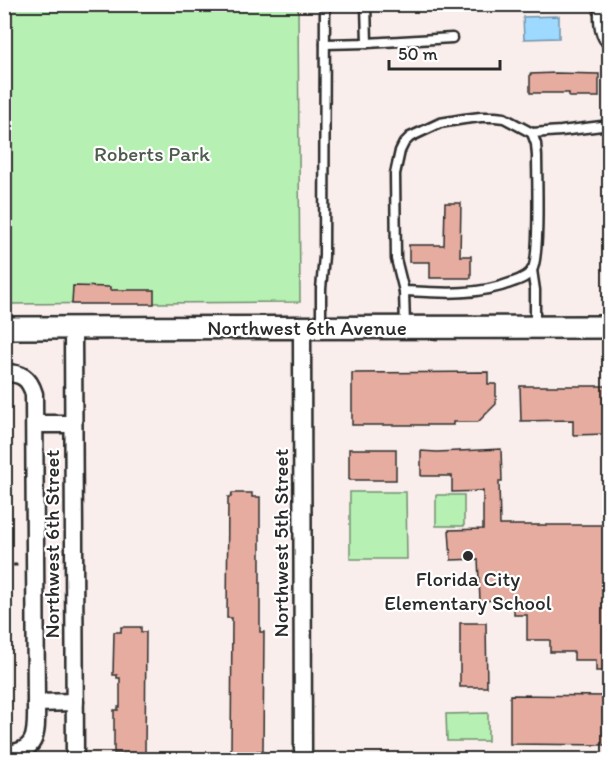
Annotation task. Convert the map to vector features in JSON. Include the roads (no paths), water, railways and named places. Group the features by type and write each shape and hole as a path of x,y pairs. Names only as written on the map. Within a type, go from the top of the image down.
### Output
{"street":[{"name":"Northwest 5th Street","path":"303,759 312,327"},
{"name":"Northwest 6th Avenue","path":"4,328 609,327"},
{"name":"Northwest 6th Street","path":"73,328 75,759"},
{"path":"4,373 24,377 30,382 34,394 36,703 35,734 30,745 21,752 4,754"},
{"path":"35,424 73,424"},
{"path":"36,703 75,702"}],"lane":[{"path":"312,327 321,289 324,256 325,4"},
{"path":"366,4 367,44"},
{"path":"599,4 601,34 603,40 609,45"},
{"path":"325,44 367,44 452,38"},
{"path":"405,327 404,291 396,259 395,183 398,158 404,143 410,137 440,123 472,118 504,118 532,133 609,125"},
{"path":"532,133 537,156 536,245 532,270 535,290 535,327"},
{"path":"404,291 458,293 480,291 510,283 528,275 532,270"}],"water":[{"path":"559,16 559,38 524,39 523,17"}],"place":[{"name":"Florida City Elementary School","path":"468,556"}],"park label":[{"name":"Roberts Park","path":"152,153"}]}
